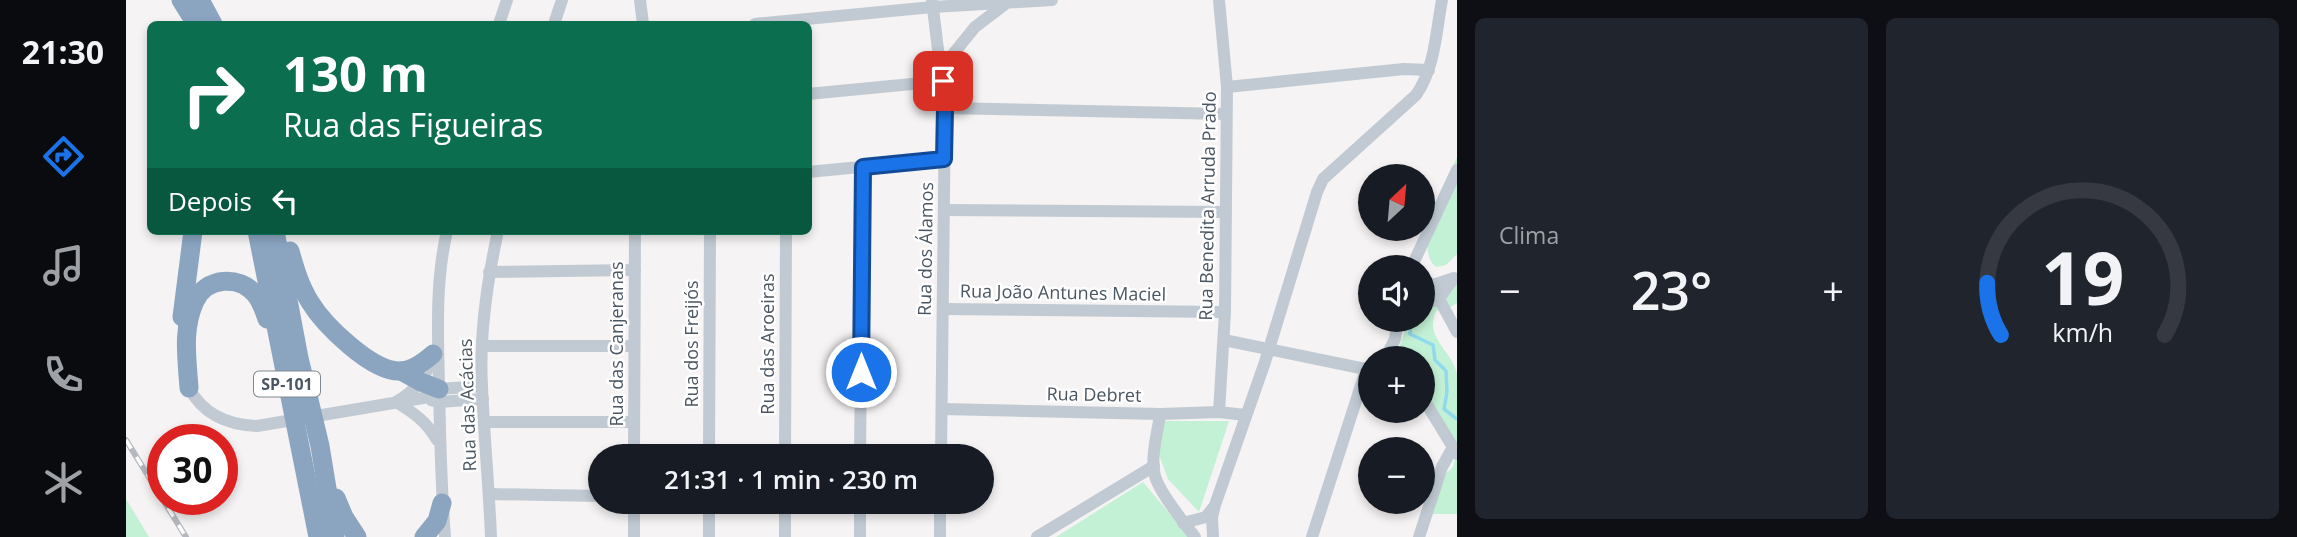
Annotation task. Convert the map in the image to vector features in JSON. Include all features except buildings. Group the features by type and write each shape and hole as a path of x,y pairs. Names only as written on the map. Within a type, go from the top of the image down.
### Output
{"highway":[{"path":"181,0 194,21"},
{"path":"200,0 211,21"},
{"path":"189,388 178,359 193,235"},
{"name":"SP-101","path":"258,235 318,537"},
{"name":"SP-101","path":"276,235 299,358 320,446 335,537"},
{"path":"285,235 296,271 311,304 341,338 380,365 401,371 430,393"},
{"path":"189,388 185,345 191,314 200,293 206,286 217,282 230,281 254,292 261,302 281,357"},
{"path":"401,371 420,364 435,346"},
{"path":"320,446 344,517 357,537"},
{"path":"424,537 437,521 442,503"}],"street":[{"path":"500,21 507,0"},
{"path":"555,21 562,0"},
{"path":"640,0 643,21"},
{"path":"782,21 933,4 1004,5 1052,0"},
{"name":"Rua Benedita Arruda Prado","path":"1219,0 1227,87 1225,312 1219,412"},
{"path":"1213,537 1212,517 1215,505 1323,179 1416,95 1424,83 1430,69 1442,0"},
{"name":"Rua dos Álamos","path":"933,4 945,108 941,444"},
{"path":"812,93 942,75 975,27 1004,5"},
{"path":"1227,87 1404,69 1430,69"},
{"path":"945,108 1226,114"},
{"path":"812,172 944,159"},
{"path":"860,444 863,167"},
{"path":"1417,255 1457,170"},
{"path":"944,210 1225,212"},
{"path":"430,393 437,298 446,235"},
{"name":"Rua das Acácias","path":"491,537 482,393 482,346 489,272 497,235"},
{"name":"Rua das Canjeranas","path":"634,444 635,235"},
{"name":"Rua dos Freijós","path":"709,444 710,235"},
{"name":"Rua das Aroeiras","path":"785,444 786,235"},
{"path":"489,272 635,270"},
{"path":"1435,281 1456,276"},
{"path":"1435,301 1456,276"},
{"path":"1435,295 1457,332"},
{"name":"Rua João Antunes Maciel","path":"943,309 1225,312"},
{"path":"1392,346 1396,332"},
{"path":"1395,339 1396,346"},
{"path":"1224,340 1358,367"},
{"path":"435,346 430,393 439,444 446,537"},
{"path":"482,346 634,346"},
{"path":"189,388 201,405 231,423 257,426 396,402 409,394 482,393"},
{"path":"1312,537 1358,401"},
{"path":"396,402 417,414 439,444"},
{"name":"Rua Debret","path":"942,409 1160,414 1219,412 1245,415"},
{"path":"1160,414 1155,478 1195,537"},
{"path":"1419,537 1442,467 1455,450 1435,418"},
{"path":"485,422 634,422"},
{"path":"1037,537 1154,466"},
{"path":"489,494 588,496"},
{"path":"1183,523 1206,517 1215,505"},
{"path":"634,514 634,537"},
{"path":"709,514 709,537"},
{"path":"785,514 785,537"},
{"path":"860,514 860,537"},
{"path":"940,514 940,537"}],"green space":[{"path":"1457,158 1457,254 1446,265 1436,267 1435,255 1429,255 1427,245 1427,242 1435,242 1435,208"},
{"path":"1457,274 1457,303 1436,311 1435,314 1435,291"},
{"path":"1404,332 1435,332 1450,358 1457,374 1457,446 1432,423 1435,423 1435,346 1400,344"},
{"path":"1165,421 1229,421 1199,512 1168,479 1158,452"},
{"path":"1457,448 1457,514 1435,514 1435,484 1453,467"},
{"path":"1143,482 1189,537 1056,537"},
{"path":"126,499 149,537 126,537"}],"waterway":[{"path":"1410,332 1433,345 1435,360 1446,371 1447,392 1444,409 1457,419"}],"railway":[{"path":"126,440 186,537"}],"route":[{"path":"861,372 863,167 944,159 943,81"}]}
